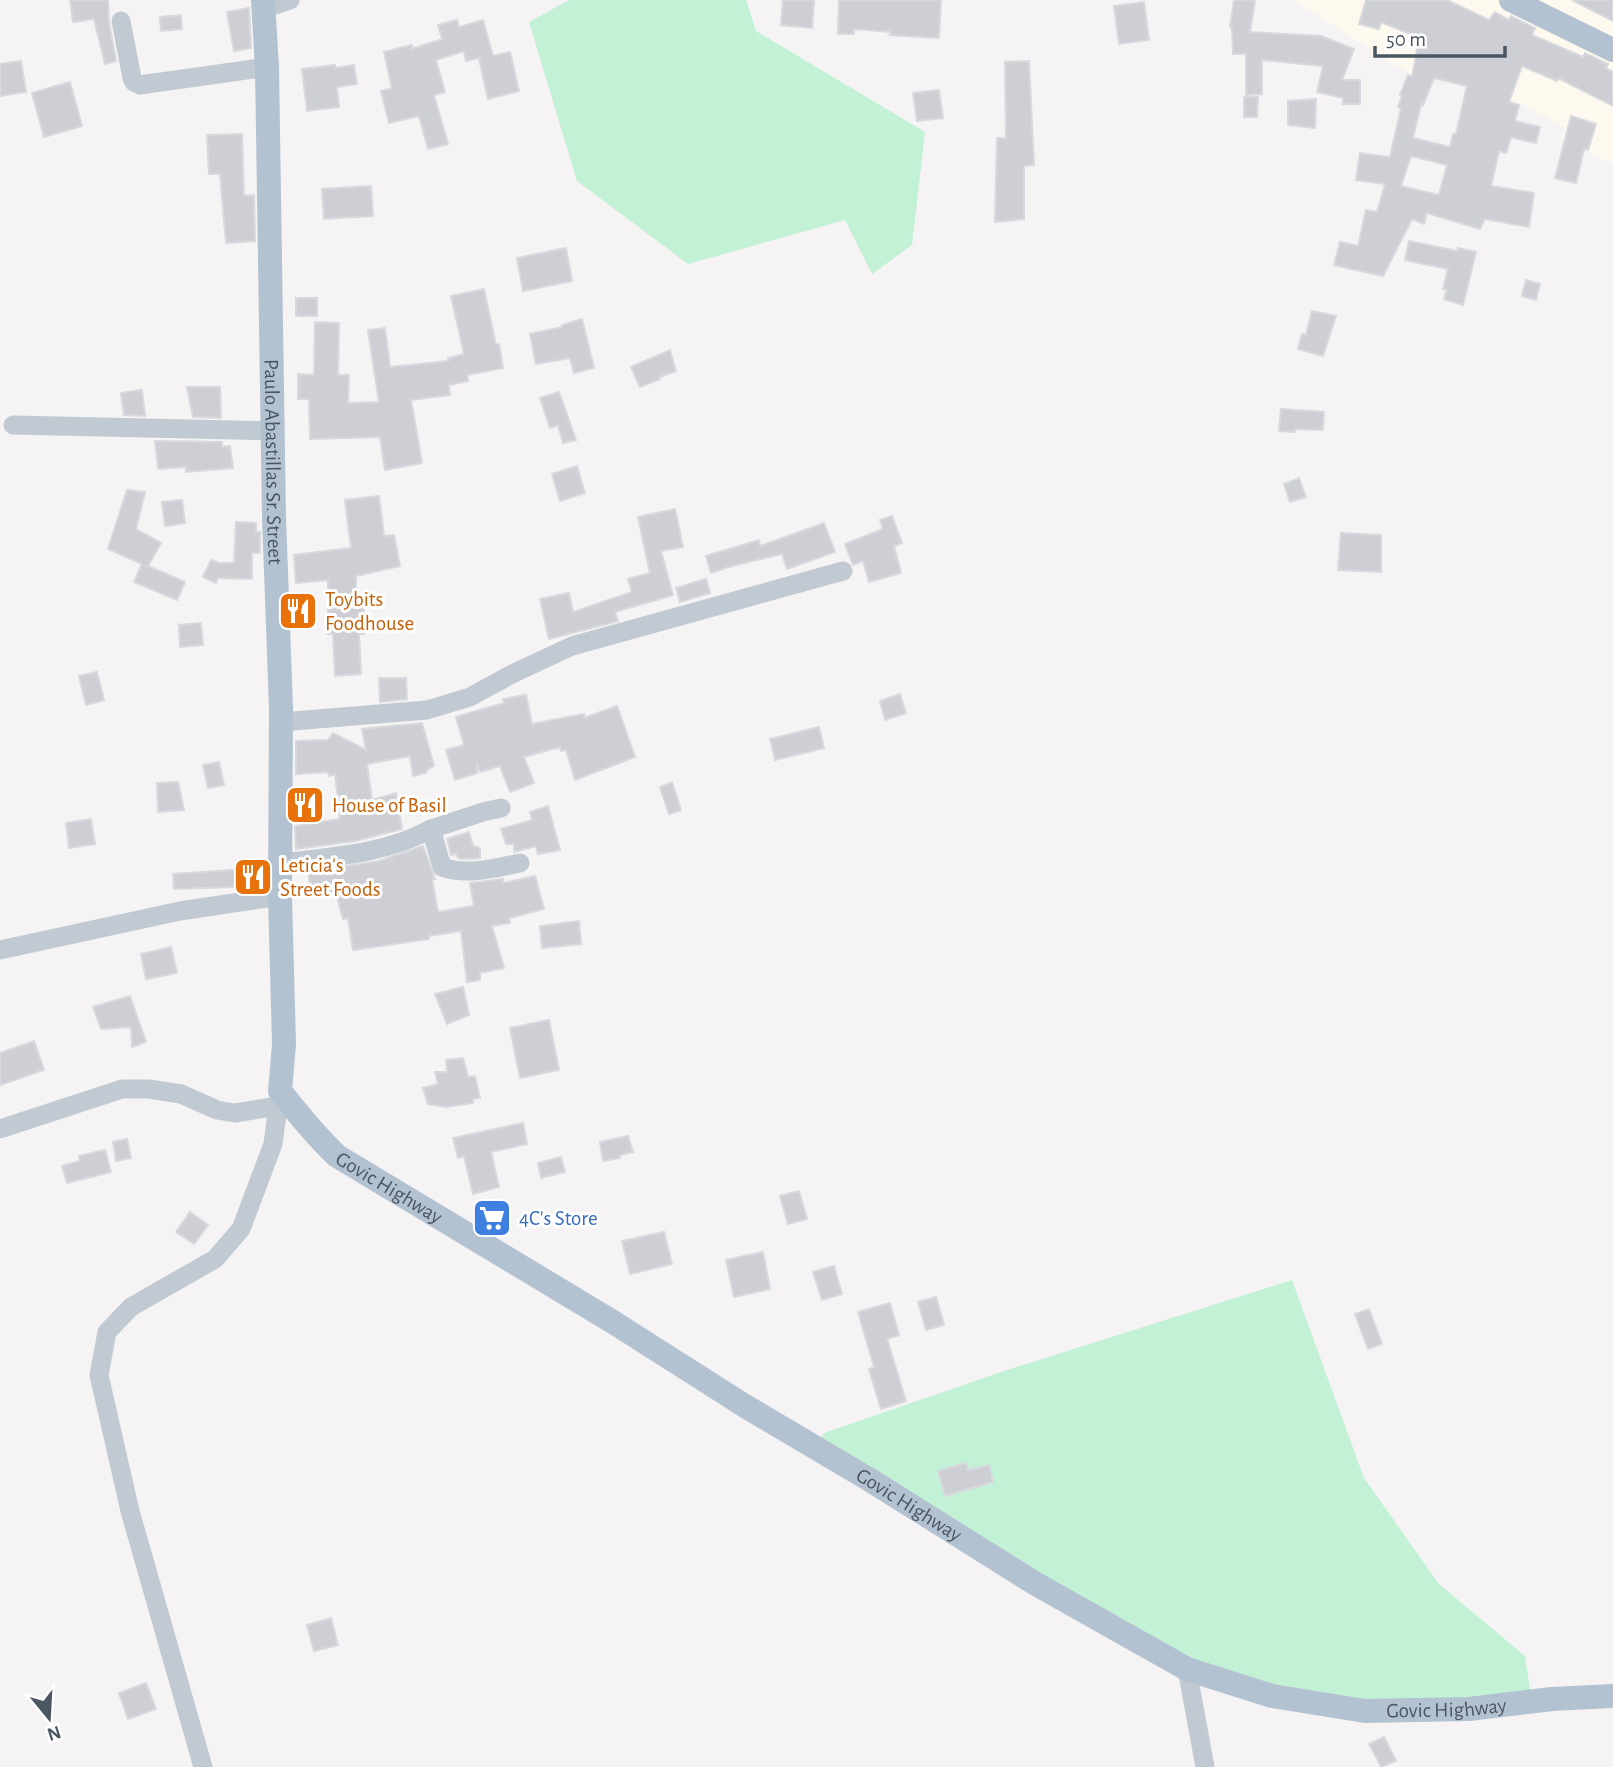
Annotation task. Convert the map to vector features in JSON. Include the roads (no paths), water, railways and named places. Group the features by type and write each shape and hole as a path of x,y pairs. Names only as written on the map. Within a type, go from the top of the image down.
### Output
{"main road":[{"path":"1511,0 1613,50"},
{"name":"Paulo Abastillas Sr. Street","path":"263,5 267,67 281,722 280,896 284,1044 279,1099"},
{"name":"Govic Highway","path":"279,1099 337,1156 613,1322 1036,1584 1187,1669 1272,1696 1365,1711 1469,1709 1552,1699 1613,1696"}],"street":[{"path":"263,5 290,0"},
{"path":"121,22 134,82 141,85 267,67"},
{"path":"13,425 274,431"},
{"path":"281,722 427,710 470,697 572,646 843,571"},
{"path":"280,863 357,853 409,841 430,829 501,808"},
{"path":"430,829 442,867 456,872 495,869 520,863"},
{"path":"0,950 180,911 280,896"},
{"path":"0,1129 122,1089 149,1089 181,1094 217,1110 235,1113 279,1099 273,1144 241,1229 215,1259 131,1307 107,1332 99,1375 130,1511 203,1767"},
{"path":"1187,1669 1205,1767"}],"place":[{"name":"Toybits Foodhouse","path":"298,611"},
{"name":"House of Basil","path":"305,805"},
{"name":"Leticia's Street Foods","path":"253,877"},
{"name":"4C's Store","path":"492,1218"}]}
